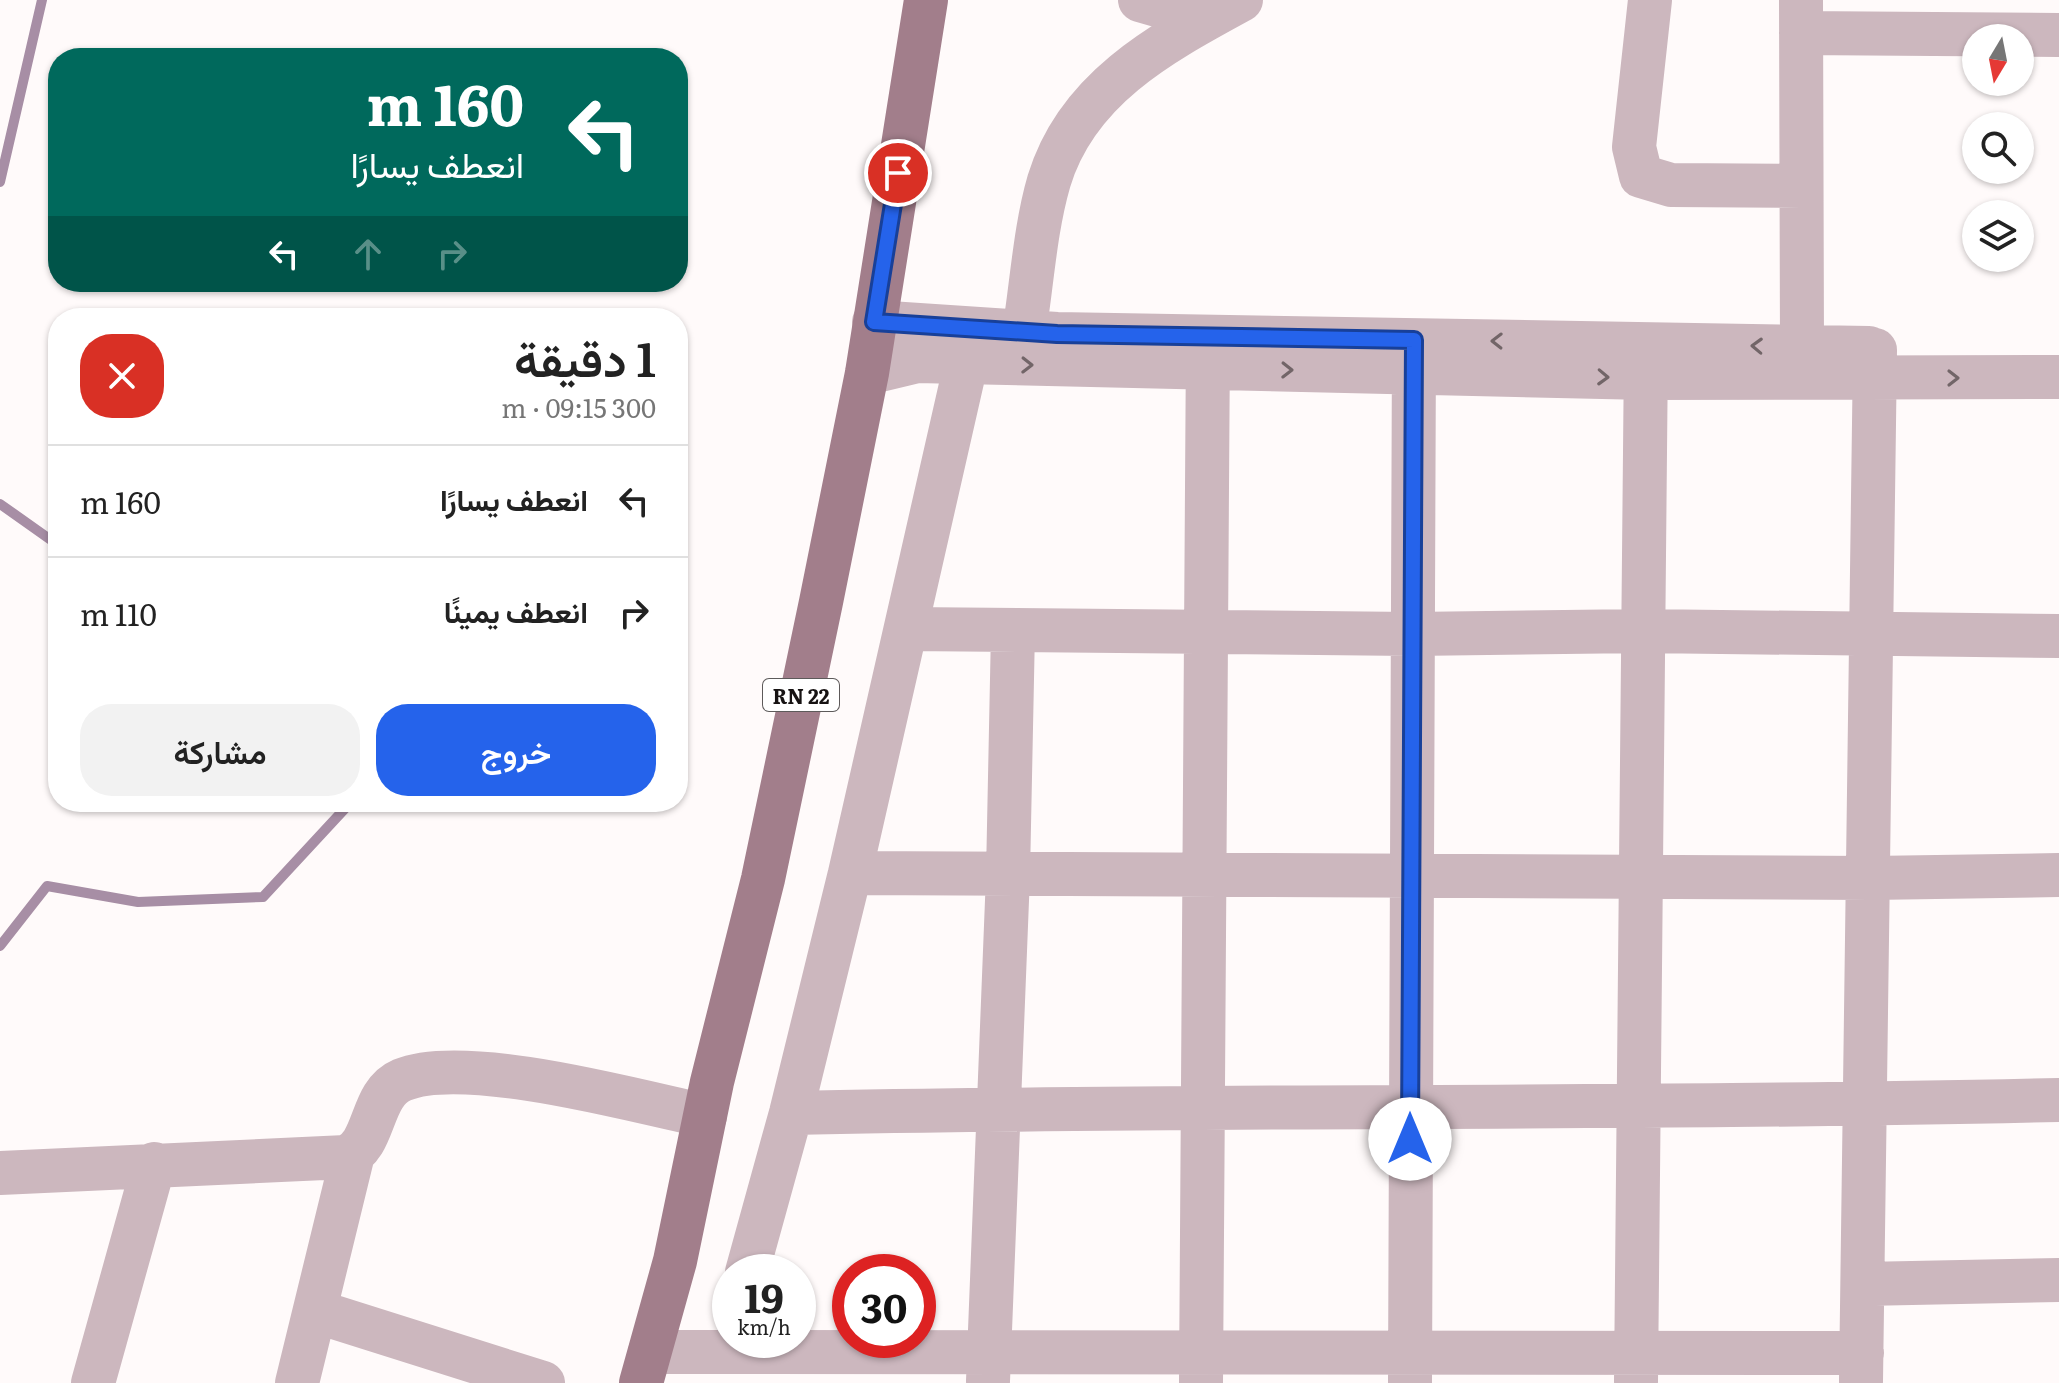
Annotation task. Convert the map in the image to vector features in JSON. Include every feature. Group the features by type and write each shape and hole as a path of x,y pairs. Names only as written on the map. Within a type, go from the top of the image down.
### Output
{"main road":[{"name":"RN 22","path":"646,1368 675,1261 705,1116 763,879 867,373 926,0"}],"street":[{"path":"1650,0 1634,147 1641,176 1671,185 1801,186"},
{"path":"1024,333 1049,181 1068,137 1086,110 1189,6"},
{"path":"1802,348 1801,16 2059,35"},
{"path":"874,322 970,347 1875,364 2059,377"},
{"path":"867,373 1024,333 1208,352"},
{"path":"752,1254 791,1113 850,873 970,347"},
{"path":"1647,360 1802,348 1875,364 2059,351"},
{"path":"1201,1367 1208,352"},
{"path":"1410,1368 1414,356"},
{"path":"1636,1368 1647,360"},
{"path":"646,1368 724,1358 988,1368 1861,1368 1871,878 1875,364"},
{"path":"908,629 1412,634 1643,631 2059,636"},
{"path":"988,1368 1008,875 1013,630"},
{"path":"850,873 1871,878 2059,875"},
{"path":"0,1173 346,1157 359,1148 390,1089 399,1081 415,1076 464,1074 542,1081 705,1116"},
{"path":"791,1113 999,1109 1638,1108 2059,1100"},
{"path":"297,1383 353,1154"},
{"path":"93,1383 154,1164"},
{"path":"1863,1284 2059,1280"},
{"path":"315,1311 543,1383"}],"waterway":[{"path":"0,182 42,0"},
{"path":"0,504 48,538"},
{"path":"0,946 47,886 138,902 263,897 342,812"}],"route":[{"path":"898,173 874,322 973,331 1057,334 1414,340 1410,1139"}]}
